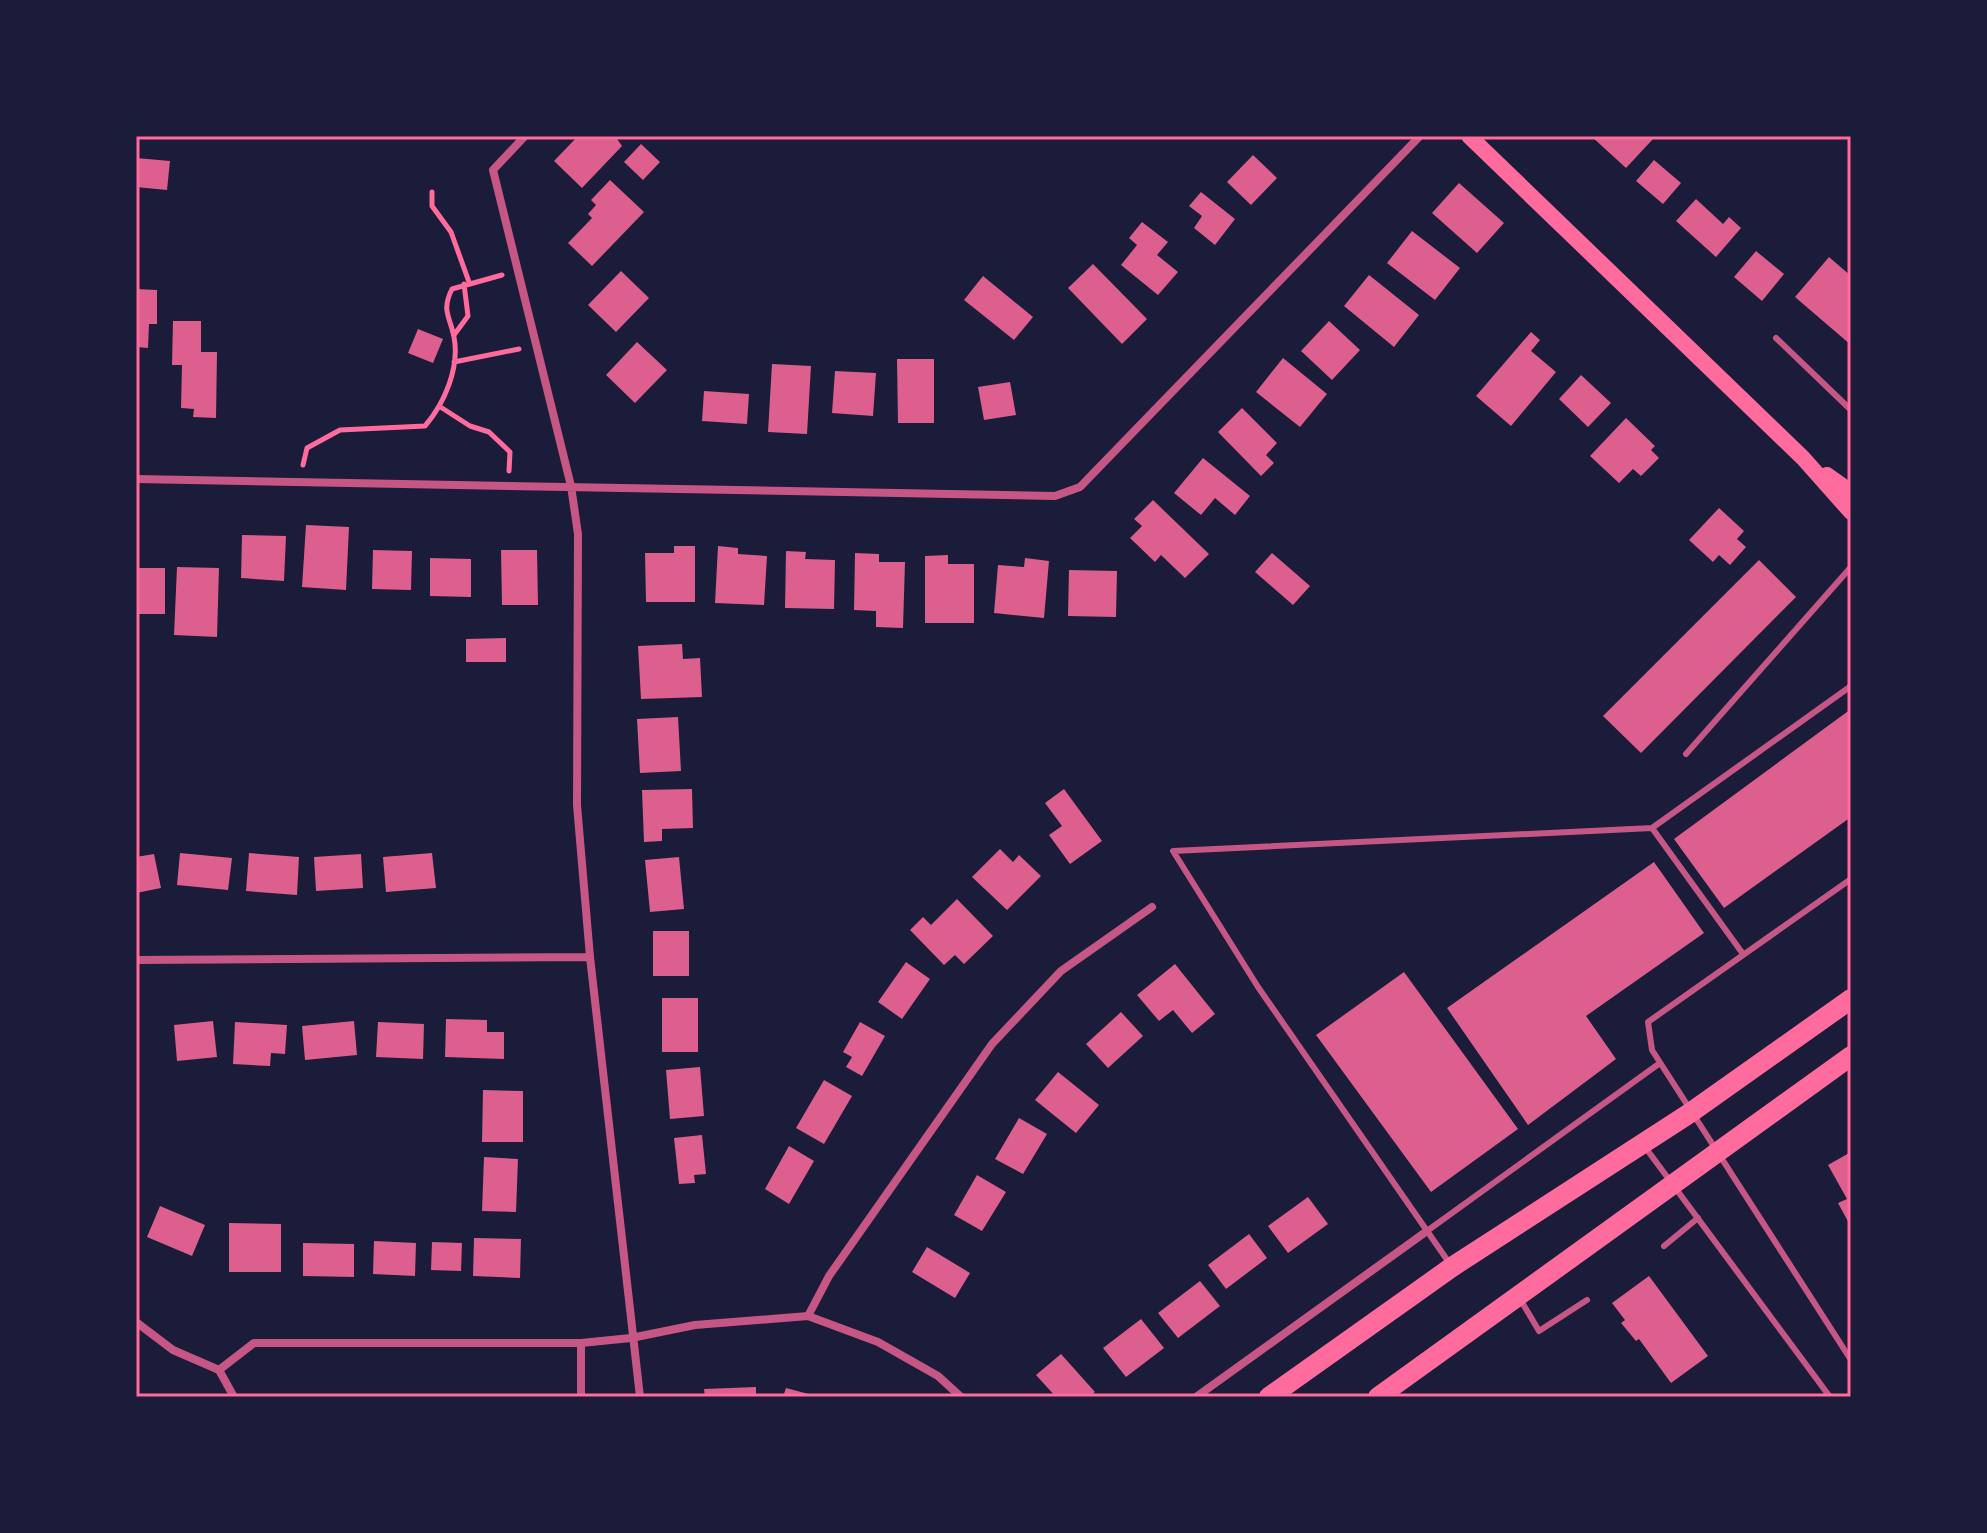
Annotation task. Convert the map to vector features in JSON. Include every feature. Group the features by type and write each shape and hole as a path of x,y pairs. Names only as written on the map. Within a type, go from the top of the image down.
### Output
{"main road":[{"path":"1469,136 1803,458 1851,512"},
{"path":"1803,458 1851,492"},
{"path":"1269,1397 1452,1267 1690,1113 1851,999"},
{"path":"1378,1397 1851,1056"}],"street":[{"path":"525,136 493,170 571,486 578,534 577,805 590,957 640,1397"},
{"path":"136,479 1055,496 1080,487 1420,136"},
{"path":"808,1316 829,1276 992,1044 1061,971 1152,907"},
{"path":"136,960 590,957"},
{"path":"1196,1397 1427,1231"},
{"path":"219,1370 254,1343 581,1343 631,1338 695,1325 808,1316 878,1342 938,1376 961,1397"},
{"path":"136,1322 173,1350 219,1370 234,1397"},
{"path":"581,1343 581,1397"}],"lane":[{"path":"1776,338 1851,410"},
{"path":"1686,754 1851,567"},
{"path":"1452,1267 1258,987 1173,851 1652,828 1851,686"},
{"path":"1652,828 1743,954"},
{"path":"1851,879 1648,1022 1652,1050 1851,1360"},
{"path":"1427,1231 1660,1063"},
{"path":"1643,1144 1830,1397"},
{"path":"1664,1246 1698,1218"},
{"path":"1518,1296 1539,1331 1587,1300"}],"path":[{"path":"432,192 432,206 451,232 466,283 468,316 454,335"},
{"path":"302,482 307,448 323,436 340,430 425,426 442,408 454,362 454,335 445,316 445,304 452,289 518,272"},
{"path":"454,362 536,347"},
{"path":"442,408 470,426 489,432 510,452 508,485"}],"building":[{"path":"578,136 615,136 622,146 582,188 554,161"},
{"path":"1591,136 1649,136 1653,139 1626,168"},
{"path":"641,144 660,162 643,180 624,162"},
{"path":"1253,155 1277,178 1251,205 1227,182"},
{"path":"136,158 170,161 167,190 136,187"},
{"path":"1654,160 1681,183 1663,204 1636,181"},
{"path":"610,180 644,212 592,266 568,243 592,218 588,214 596,205 591,200"},
{"path":"1459,183 1504,223 1477,253 1432,213"},
{"path":"1201,192 1235,219 1215,245 1194,228 1202,216 1189,206"},
{"path":"1696,199 1723,224 1729,217 1741,228 1716,257 1676,221"},
{"path":"1142,222 1168,242 1157,255 1178,272 1158,295 1121,265 1137,245 1129,238"},
{"path":"1412,231 1460,268 1435,300 1387,263"},
{"path":"1756,251 1784,274 1762,301 1734,277"},
{"path":"1829,257 1851,276 1851,345 1795,297"},
{"path":"1093,264 1147,319 1122,344 1068,288"},
{"path":"621,271 649,298 616,332 588,305"},
{"path":"1369,275 1419,315 1394,347 1344,306"},
{"path":"983,276 1033,317 1014,340 964,300"},
{"path":"136,289 157,290 157,324 149,324 148,348 136,347"},
{"path":"173,321 201,321 201,352 217,352 216,418 193,417 194,409 181,408 182,365 172,365"},
{"path":"1329,321 1360,350 1332,380 1301,351"},
{"path":"418,329 443,339 433,363 408,353"},
{"path":"1531,332 1540,340 1531,351 1556,372 1511,426 1476,396"},
{"path":"637,342 667,370 635,403 606,375"},
{"path":"1283,358 1327,394 1300,427 1256,392"},
{"path":"897,359 934,359 934,423 898,423"},
{"path":"772,364 811,366 807,434 768,432"},
{"path":"835,371 876,373 873,416 832,413"},
{"path":"1581,375 1611,403 1588,427 1559,399"},
{"path":"1010,382 1016,415 984,420 978,387"},
{"path":"704,391 749,394 747,424 702,421"},
{"path":"1242,408 1277,443 1266,455 1274,463 1261,476 1218,432"},
{"path":"1626,418 1655,446 1651,450 1659,458 1641,476 1633,469 1619,483 1590,456"},
{"path":"1203,458 1250,496 1235,515 1215,498 1201,515 1174,493"},
{"path":"1153,500 1209,554 1185,578 1161,555 1155,562 1130,538 1142,526 1134,519"},
{"path":"1719,508 1744,531 1737,539 1746,547 1730,565 1719,555 1713,562 1689,540"},
{"path":"306,525 349,527 346,590 302,587"},
{"path":"242,535 286,536 284,581 241,578"},
{"path":"674,546 695,546 695,602 646,602 645,553 674,553"},
{"path":"718,546 738,548 738,554 767,556 764,605 715,603"},
{"path":"373,550 412,551 411,590 372,589"},
{"path":"501,550 537,550 538,605 502,605"},
{"path":"786,551 806,552 805,559 835,560 834,609 785,608"},
{"path":"855,553 879,554 879,562 905,562 903,628 876,627 876,611 854,610"},
{"path":"1272,553 1310,586 1293,605 1255,572"},
{"path":"948,555 948,564 974,564 974,623 925,623 925,556"},
{"path":"430,558 471,559 471,597 430,596"},
{"path":"1025,558 1049,561 1044,618 994,613 998,565 1024,567"},
{"path":"1759,560 1796,597 1641,753 1603,716"},
{"path":"177,567 219,568 217,637 174,635"},
{"path":"136,568 165,568 165,614 136,614"},
{"path":"1069,570 1117,571 1116,617 1068,616"},
{"path":"506,638 506,662 466,662 466,639"},
{"path":"682,644 683,659 700,658 702,697 641,699 638,646"},
{"path":"1851,709 1851,817 1724,908 1674,839"},
{"path":"678,717 681,771 640,773 637,719"},
{"path":"692,789 693,828 662,829 662,841 644,842 642,790"},
{"path":"1064,789 1102,841 1070,864 1049,835 1062,826 1045,803"},
{"path":"1000,849 1013,862 1019,855 1041,876 1007,910 972,877"},
{"path":"180,853 232,858 228,890 177,885"},
{"path":"249,853 299,857 297,895 246,891"},
{"path":"432,853 436,888 386,892 383,857"},
{"path":"154,854 161,888 136,893 136,857"},
{"path":"361,854 363,888 316,891 314,857"},
{"path":"679,857 684,909 650,912 645,860"},
{"path":"1654,862 1704,933 1586,1016 1616,1059 1528,1125 1447,1008"},
{"path":"957,899 993,936 964,964 955,955 944,965 910,930 923,917 931,925"},
{"path":"653,931 689,931 689,976 653,976"},
{"path":"906,962 930,979 902,1019 878,1002"},
{"path":"1175,964 1215,1014 1192,1033 1173,1010 1159,1021 1137,995"},
{"path":"1404,972 1518,1129 1431,1192 1316,1035"},
{"path":"662,998 698,998 698,1052 662,1052"},
{"path":"1121,1012 1143,1036 1108,1068 1086,1044"},
{"path":"446,1019 487,1020 487,1032 504,1032 504,1059 445,1057"},
{"path":"213,1021 217,1057 177,1061 174,1025"},
{"path":"354,1021 357,1055 305,1060 302,1026"},
{"path":"235,1022 287,1025 285,1054 271,1053 270,1066 233,1064"},
{"path":"378,1022 424,1024 423,1059 376,1057"},
{"path":"860,1022 885,1036 862,1076 846,1067 852,1057 843,1052"},
{"path":"700,1067 704,1116 670,1119 666,1070"},
{"path":"1058,1072 1099,1105 1076,1133 1035,1100"},
{"path":"824,1080 852,1096 824,1144 796,1128"},
{"path":"483,1090 523,1091 523,1142 482,1142"},
{"path":"1019,1118 1047,1134 1023,1174 995,1159"},
{"path":"702,1135 706,1174 694,1175 695,1183 679,1184 674,1138"},
{"path":"789,1146 814,1161 789,1204 765,1189"},
{"path":"1851,1152 1851,1227 1838,1203 1847,1199 1828,1165"},
{"path":"484,1157 518,1159 516,1212 482,1211"},
{"path":"977,1175 1006,1192 982,1231 954,1215"},
{"path":"1308,1197 1328,1224 1288,1253 1268,1226"},
{"path":"160,1206 205,1225 192,1256 147,1237"},
{"path":"229,1223 281,1224 281,1272 229,1272"},
{"path":"1249,1234 1267,1258 1226,1289 1208,1265"},
{"path":"474,1238 521,1239 520,1278 473,1276"},
{"path":"374,1241 416,1243 415,1276 373,1274"},
{"path":"432,1242 462,1243 461,1271 431,1270"},
{"path":"303,1243 354,1244 354,1277 303,1276"},
{"path":"927,1247 970,1273 955,1298 912,1272"},
{"path":"1649,1276 1708,1356 1671,1383 1639,1339 1636,1341 1621,1323 1625,1320 1612,1303"},
{"path":"1200,1281 1220,1306 1178,1338 1158,1313"},
{"path":"1141,1319 1164,1348 1126,1377 1103,1348"},
{"path":"1061,1354 1095,1392 1089,1397 1056,1397 1036,1375"},
{"path":"756,1387 756,1397 705,1397 704,1389"},
{"path":"786,1388 816,1396 816,1397 783,1397"}]}
